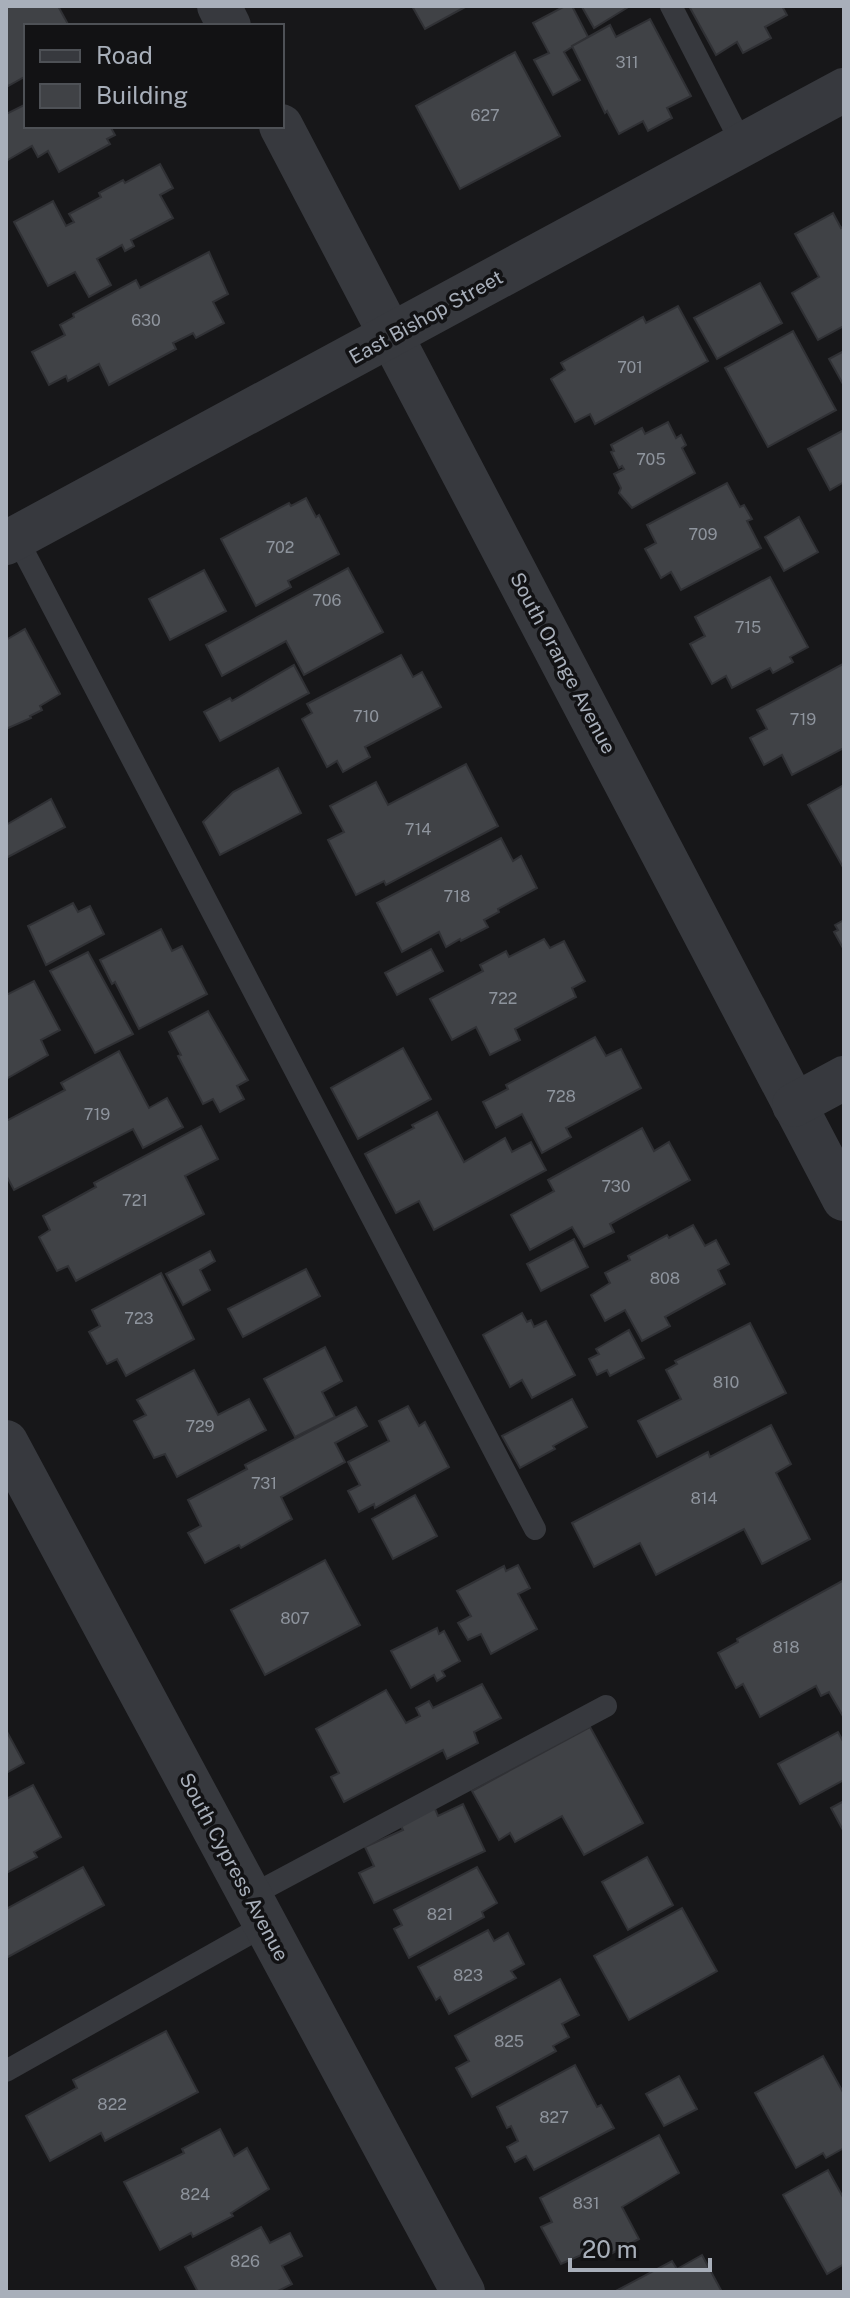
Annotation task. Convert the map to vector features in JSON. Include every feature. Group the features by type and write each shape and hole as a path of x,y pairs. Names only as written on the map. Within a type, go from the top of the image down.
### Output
{"street":[{"path":"219,6 228,24"},
{"name":"East Bishop Street","path":"9,533 391,336 844,90"},
{"name":"South Orange Avenue","path":"282,128 844,1199"},
{"path":"794,1105 844,1078"},
{"name":"South Cypress Avenue","path":"6,1442 463,2292"}],"lane":[{"path":"671,6 742,144"},
{"path":"9,533 535,1529"},
{"path":"6,2071 258,1910 606,1706"}],"building":[{"path":"6,6 58,6 68,24 24,24 24,77 8,86"},
{"path":"412,6 467,6 425,29"},
{"path":"565,6 572,6 588,37 564,52 580,80 553,95 534,60 549,53 533,23"},
{"path":"584,6 630,6 594,28 582,7"},
{"path":"689,6 782,6 787,15 765,27 771,38 743,53 737,42 716,55"},
{"path":"650,19 691,96 667,108 672,118 648,131 643,121 619,134 607,111 605,113 572,46 610,25 616,37"},
{"path":"515,52 560,136 460,189 416,106"},
{"path":"24,105 24,128 111,128 115,135 107,139 110,144 59,172 48,151 38,157 32,146 6,161 6,114"},
{"path":"160,164 173,188 160,195 173,218 131,240 134,246 125,251 122,245 97,259 111,285 89,297 75,272 48,286 14,222 53,201 66,226 74,222 69,214 101,197 99,193"},
{"path":"833,213 841,228 844,226 844,326 818,340 792,293 819,277 795,234"},
{"path":"209,252 228,294 213,302 224,323 196,338 193,333 173,343 176,349 109,385 99,364 68,381 66,376 49,385 32,352 65,335 60,325 74,317 73,314 136,280 140,288"},
{"path":"760,283 782,323 717,359 694,318"},
{"path":"678,306 708,361 595,424 590,414 575,422 551,379 565,370 561,363 643,317 646,323"},
{"path":"793,331 836,410 768,447 725,368"},
{"path":"844,351 844,386 829,359"},
{"path":"668,422 676,438 681,435 686,445 682,448 695,473 632,508 619,493 621,488 614,474 624,469 622,466 619,468 611,445 642,428 645,434"},
{"path":"844,430 844,482 830,490 808,449"},
{"path":"727,483 740,507 744,505 752,519 747,521 761,548 681,590 671,572 661,578 645,549 656,543 647,525"},
{"path":"306,498 316,517 319,515 339,554 288,581 291,587 256,606 221,539 289,503 291,506"},
{"path":"799,517 818,552 784,571 765,537"},
{"path":"348,568 383,632 304,675 286,641 222,676 206,645"},
{"path":"204,570 226,611 170,640 149,599"},
{"path":"770,577 808,647 790,657 793,662 773,673 770,668 732,688 726,676 712,684 690,644 705,636 695,617"},
{"path":"25,629 60,694 40,706 42,710 31,718 6,729 6,640"},
{"path":"401,655 413,677 422,672 441,707 365,747 370,757 343,772 337,761 327,767 302,719 312,713 307,704"},
{"path":"843,664 844,748 792,775 782,755 764,765 750,738 767,729 757,710"},
{"path":"294,665 309,693 220,741 204,712 230,698 232,701"},
{"path":"466,764 498,826 386,885 384,881 356,895 328,840 344,832 330,806 376,782 388,805"},
{"path":"278,768 301,813 220,855 203,822 233,792"},
{"path":"844,785 844,869 808,805"},
{"path":"51,799 65,827 6,858 6,825"},
{"path":"501,838 513,861 521,856 537,888 498,909 499,912 484,920 488,927 461,941 446,947 439,932 402,952 377,903"},
{"path":"73,903 78,912 90,906 104,934 46,965 28,926"},
{"path":"844,920 844,950 834,932 838,930 835,925"},
{"path":"161,929 172,951 182,946 207,994 139,1029 100,960"},
{"path":"544,939 550,948 564,941 585,981 572,988 576,997 515,1029 520,1040 490,1055 476,1027 452,1040 430,999 483,971 480,965 506,951 509,957"},
{"path":"431,949 443,971 397,995 385,973"},
{"path":"88,952 133,1034 95,1053 50,971"},
{"path":"34,981 60,1030 41,1040 48,1055 6,1079 6,995"},
{"path":"208,1011 248,1080 237,1086 244,1099 220,1112 213,1099 203,1104 169,1032"},
{"path":"595,1037 606,1056 621,1049 641,1088 566,1128 571,1137 542,1153 522,1114 496,1128 483,1102 508,1089 506,1085"},
{"path":"403,1048 431,1099 358,1139 331,1088"},
{"path":"119,1051 149,1108 167,1098 183,1127 143,1148 133,1129 14,1190 6,1175 6,1121 65,1090 61,1083"},
{"path":"437,1112 464,1162 505,1138 512,1152 531,1142 546,1170 434,1230 419,1201 396,1213 365,1154"},
{"path":"201,1126 218,1159 185,1176 204,1214 76,1281 68,1266 57,1271 39,1237 50,1230 43,1216 96,1187 94,1183"},
{"path":"642,1128 654,1151 669,1142 690,1180 610,1224 614,1232 584,1247 572,1227 530,1250 511,1215 554,1191 548,1180"},
{"path":"693,1225 705,1246 716,1240 729,1264 718,1270 725,1284 665,1317 670,1326 642,1341 625,1310 605,1321 591,1295 610,1283 605,1273 630,1260 628,1256"},
{"path":"574,1239 588,1267 541,1291 527,1264"},
{"path":"210,1251 215,1261 200,1270 210,1290 183,1305 166,1274"},
{"path":"306,1269 320,1296 243,1337 228,1309"},
{"path":"161,1273 194,1339 126,1376 117,1359 107,1364 89,1332 100,1326 92,1310"},
{"path":"522,1313 534,1327 546,1321 575,1375 532,1398 522,1380 510,1387 483,1335"},
{"path":"750,1323 786,1393 657,1457 638,1421 681,1399 666,1370 677,1364 675,1361"},
{"path":"629,1330 644,1358 610,1376 607,1370 597,1375 589,1359 599,1354 596,1349"},
{"path":"325,1347 342,1381 322,1392 335,1417 295,1437 264,1379"},
{"path":"194,1370 218,1415 249,1399 266,1430 177,1477 165,1454 154,1458 134,1421 146,1415 137,1400"},
{"path":"572,1399 587,1427 520,1468 502,1436"},
{"path":"408,1406 419,1426 425,1422 449,1467 375,1508 374,1504 359,1512 348,1491 360,1485 348,1462 389,1441 379,1421"},
{"path":"356,1407 367,1426 335,1443 345,1462 281,1497 292,1519 241,1548 239,1545 205,1563 188,1533 201,1526 188,1500 247,1469 245,1465"},
{"path":"771,1425 791,1464 776,1473 810,1539 762,1564 744,1529 656,1575 640,1543 594,1567 572,1523 708,1452 710,1457"},
{"path":"415,1495 437,1536 393,1559 372,1519"},
{"path":"325,1560 360,1625 265,1675 231,1610"},
{"path":"518,1565 530,1588 518,1594 537,1629 491,1654 481,1634 468,1640 458,1623 471,1616 457,1591 504,1566 506,1571"},
{"path":"844,1580 844,1718 829,1692 821,1696 816,1686 760,1717 743,1684 736,1688 718,1653 738,1642 737,1639"},
{"path":"437,1628 439,1634 444,1631 460,1661 442,1671 445,1676 437,1681 434,1675 411,1688 391,1651"},
{"path":"482,1684 501,1718 474,1732 478,1743 447,1759 443,1750 344,1802 331,1777 339,1773 316,1729 386,1690 406,1723 420,1716 416,1708 429,1701 433,1708"},
{"path":"590,1727 643,1823 584,1855 562,1816 515,1842 510,1833 499,1840 472,1791"},
{"path":"6,1730 24,1763 6,1773"},
{"path":"838,1732 844,1743 844,1780 800,1804 778,1764"},
{"path":"33,1785 61,1837 34,1852 37,1857 6,1873 6,1799"},
{"path":"844,1801 844,1832 831,1808"},
{"path":"433,1804 438,1816 463,1804 485,1851 374,1903 359,1873 374,1866 365,1847 403,1830 398,1820"},
{"path":"647,1857 673,1905 628,1930 602,1882"},
{"path":"83,1867 104,1905 6,1958 6,1909"},
{"path":"477,1867 497,1903 482,1912 484,1917 409,1958 394,1929 402,1925 394,1910"},
{"path":"682,1908 717,1971 629,2020 594,1956"},
{"path":"488,1930 494,1941 508,1933 524,1964 511,1971 516,1978 449,2014 440,1997 436,2000 418,1967"},
{"path":"560,1979 579,2015 562,2024 569,2037 553,2046 556,2051 472,2097 456,2068 469,2061 455,2036"},
{"path":"166,2031 198,2092 105,2141 101,2133 50,2161 26,2116 77,2088 73,2080"},
{"path":"823,2056 844,2094 844,2148 826,2158 823,2153 796,2168 755,2093"},
{"path":"575,2065 597,2107 601,2105 614,2128 534,2170 526,2156 515,2162 507,2147 518,2141 511,2126 507,2128 497,2107"},
{"path":"679,2076 697,2109 664,2126 646,2094"},
{"path":"220,2129 234,2156 247,2148 269,2189 231,2213 233,2216 160,2250 124,2182 184,2153 182,2149"},
{"path":"659,2135 679,2173 622,2207 639,2239 611,2254 606,2244 561,2264 541,2227 552,2222 540,2198"},
{"path":"828,2170 844,2199 844,2264 827,2274 783,2195"},
{"path":"261,2227 270,2243 290,2233 302,2256 282,2266 292,2284 276,2292 198,2292 185,2267"},
{"path":"702,2255 722,2292 614,2292 672,2261 677,2269"}]}
